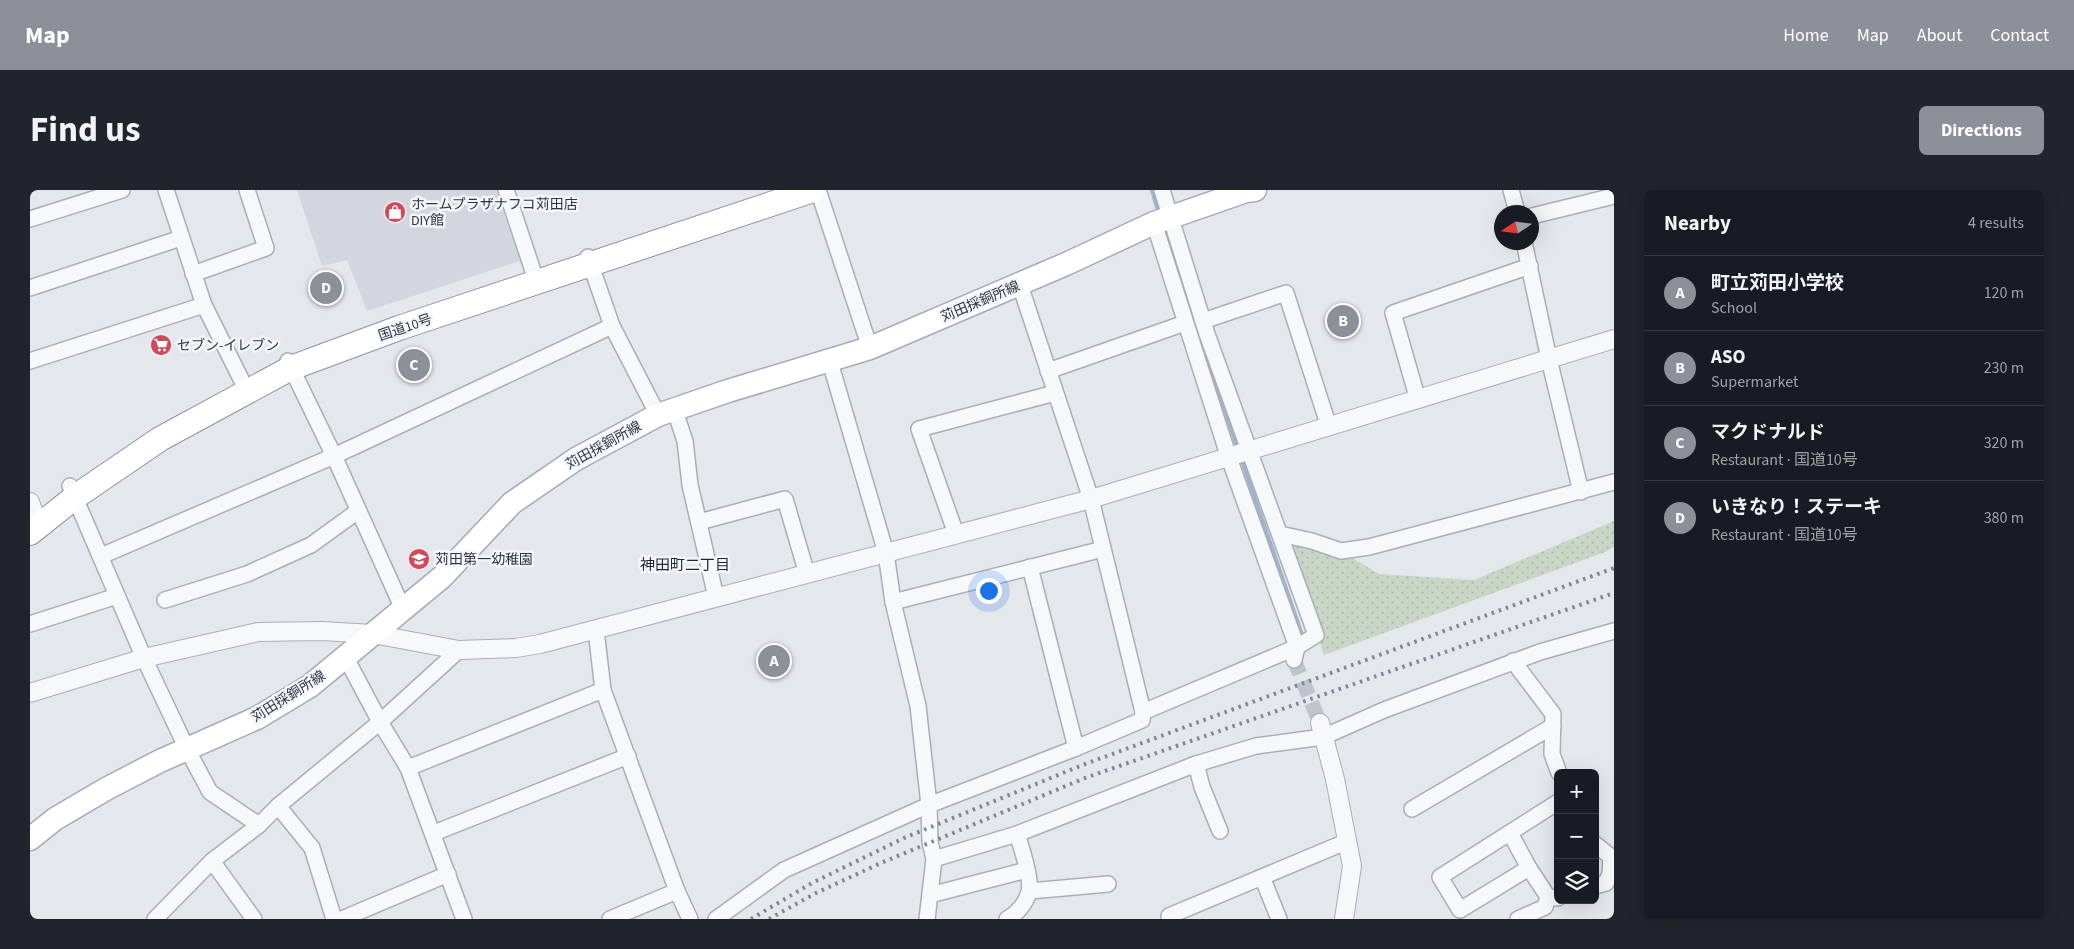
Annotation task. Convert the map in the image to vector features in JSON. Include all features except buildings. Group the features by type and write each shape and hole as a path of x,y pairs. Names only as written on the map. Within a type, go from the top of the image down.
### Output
{"highway":[{"name":"国道10号","path":"72,491 180,413 242,381 399,328 776,190"},
{"name":"国道10号","path":"31,513 289,364 404,314 533,271 588,259 814,190"}],"main road":[{"name":"苅田採銅所線","path":"30,839 55,820 106,789 187,749 257,718 310,686 442,577 512,502 576,459 666,412 870,348 1020,285 1163,220 1246,191 1255,190"}],"street":[{"path":"30,219 122,190"},
{"path":"166,190 204,305 242,381"},
{"path":"193,274 266,248 247,190"},
{"path":"506,190 533,271"},
{"path":"818,190 870,348"},
{"path":"1162,190 1163,220 1185,324 1295,653"},
{"path":"1511,190 1515,205"},
{"path":"1539,214 1614,196"},
{"path":"1143,712 1295,653 1316,635 1251,451 1163,220"},
{"path":"30,288 181,238"},
{"path":"1526,250 1549,359 1581,492"},
{"path":"588,259 612,326 685,441 690,484 716,597"},
{"path":"1418,400 1393,312 1530,266"},
{"path":"716,919 784,870 929,805 1076,748 1142,720 1143,712 1091,499 1020,285"},
{"path":"1203,321 1286,292 1329,427"},
{"path":"30,361 204,305"},
{"path":"1048,371 1185,324"},
{"path":"101,556 334,456 612,326"},
{"path":"30,693 144,658 258,632 322,631 373,634 459,650 516,648 540,644 1091,499 1614,339"},
{"path":"830,362 886,553 893,602 918,706 929,805 930,842 934,859 926,919"},
{"path":"289,364 334,456 403,609"},
{"path":"956,534 919,429 1055,394"},
{"path":"1280,534 1312,541 1341,551 1369,547 1614,482"},
{"path":"72,491 144,658 187,749 210,792 259,825"},
{"path":"699,522 785,499 807,574"},
{"path":"165,600 247,574 311,545 358,511"},
{"path":"893,602 1103,549"},
{"path":"1030,567 1076,748"},
{"path":"30,624 118,596"},
{"path":"596,630 604,690 677,891 690,919"},
{"path":"934,859 1017,834 1196,764 1256,746 1321,730 1384,710 1513,661 1614,631"},
{"path":"155,919 212,862 259,825 278,806 380,722 459,650"},
{"path":"346,658 380,722 408,768 434,833 464,919"},
{"path":"1513,661 1553,714 1552,754 1558,769"},
{"path":"408,768 604,690"},
{"path":"1412,809 1553,726"},
{"path":"1321,730 1335,779 1352,866 1344,919"},
{"path":"434,833 628,756"},
{"path":"1196,764 1202,788 1220,830"},
{"path":"1529,868 1460,910 1440,877 1554,805"},
{"path":"278,806 312,848 334,919"},
{"path":"1510,833 1529,868 1553,897 1545,907 1518,919"},
{"path":"1007,919 1016,914 1030,891 1025,859 1017,834"},
{"path":"1170,919 1169,916 1348,841"},
{"path":"1599,847 1611,857 1610,874 1606,883 1599,885"},
{"path":"212,862 254,919"},
{"path":"930,894 1026,870"},
{"path":"342,919 448,874"},
{"path":"1262,877 1279,919"},
{"path":"1030,891 1108,884"},
{"path":"610,919 677,891"}],"shaded area":[{"path":"297,190 496,190 520,261 367,311 347,260 322,266"}],"green space":[{"path":"1614,521 1614,547 1605,552 1324,655 1280,534 1341,551 1379,574 1474,580"}],"waterway":[{"path":"1152,190 1159,214"},
{"path":"1164,228 1197,325"},
{"path":"1203,344 1238,449"},
{"path":"1241,458 1303,638"}],"tunnel":[{"path":"1294,660 1320,723"}],"railway":[{"path":"751,919 812,883 904,838 1080,766 1614,568"},
{"path":"769,919 816,893 881,863 1085,778 1614,593"}],"place":[{"name":"ホームプラザナフコ苅田店 DIY館","path":"395,212"},
{"name":"いきなり！ステーキ","path":"326,288"},
{"name":"ASO","path":"1343,321"},
{"name":"セブン-イレブン","path":"161,345"},
{"name":"マクドナルド","path":"414,365"},
{"name":"苅田第一幼稚園","path":"419,559"},
{"name":"町立苅田小学校","path":"774,661"}],"district":[{"name":"神田町二丁目","path":"685,565"}]}
